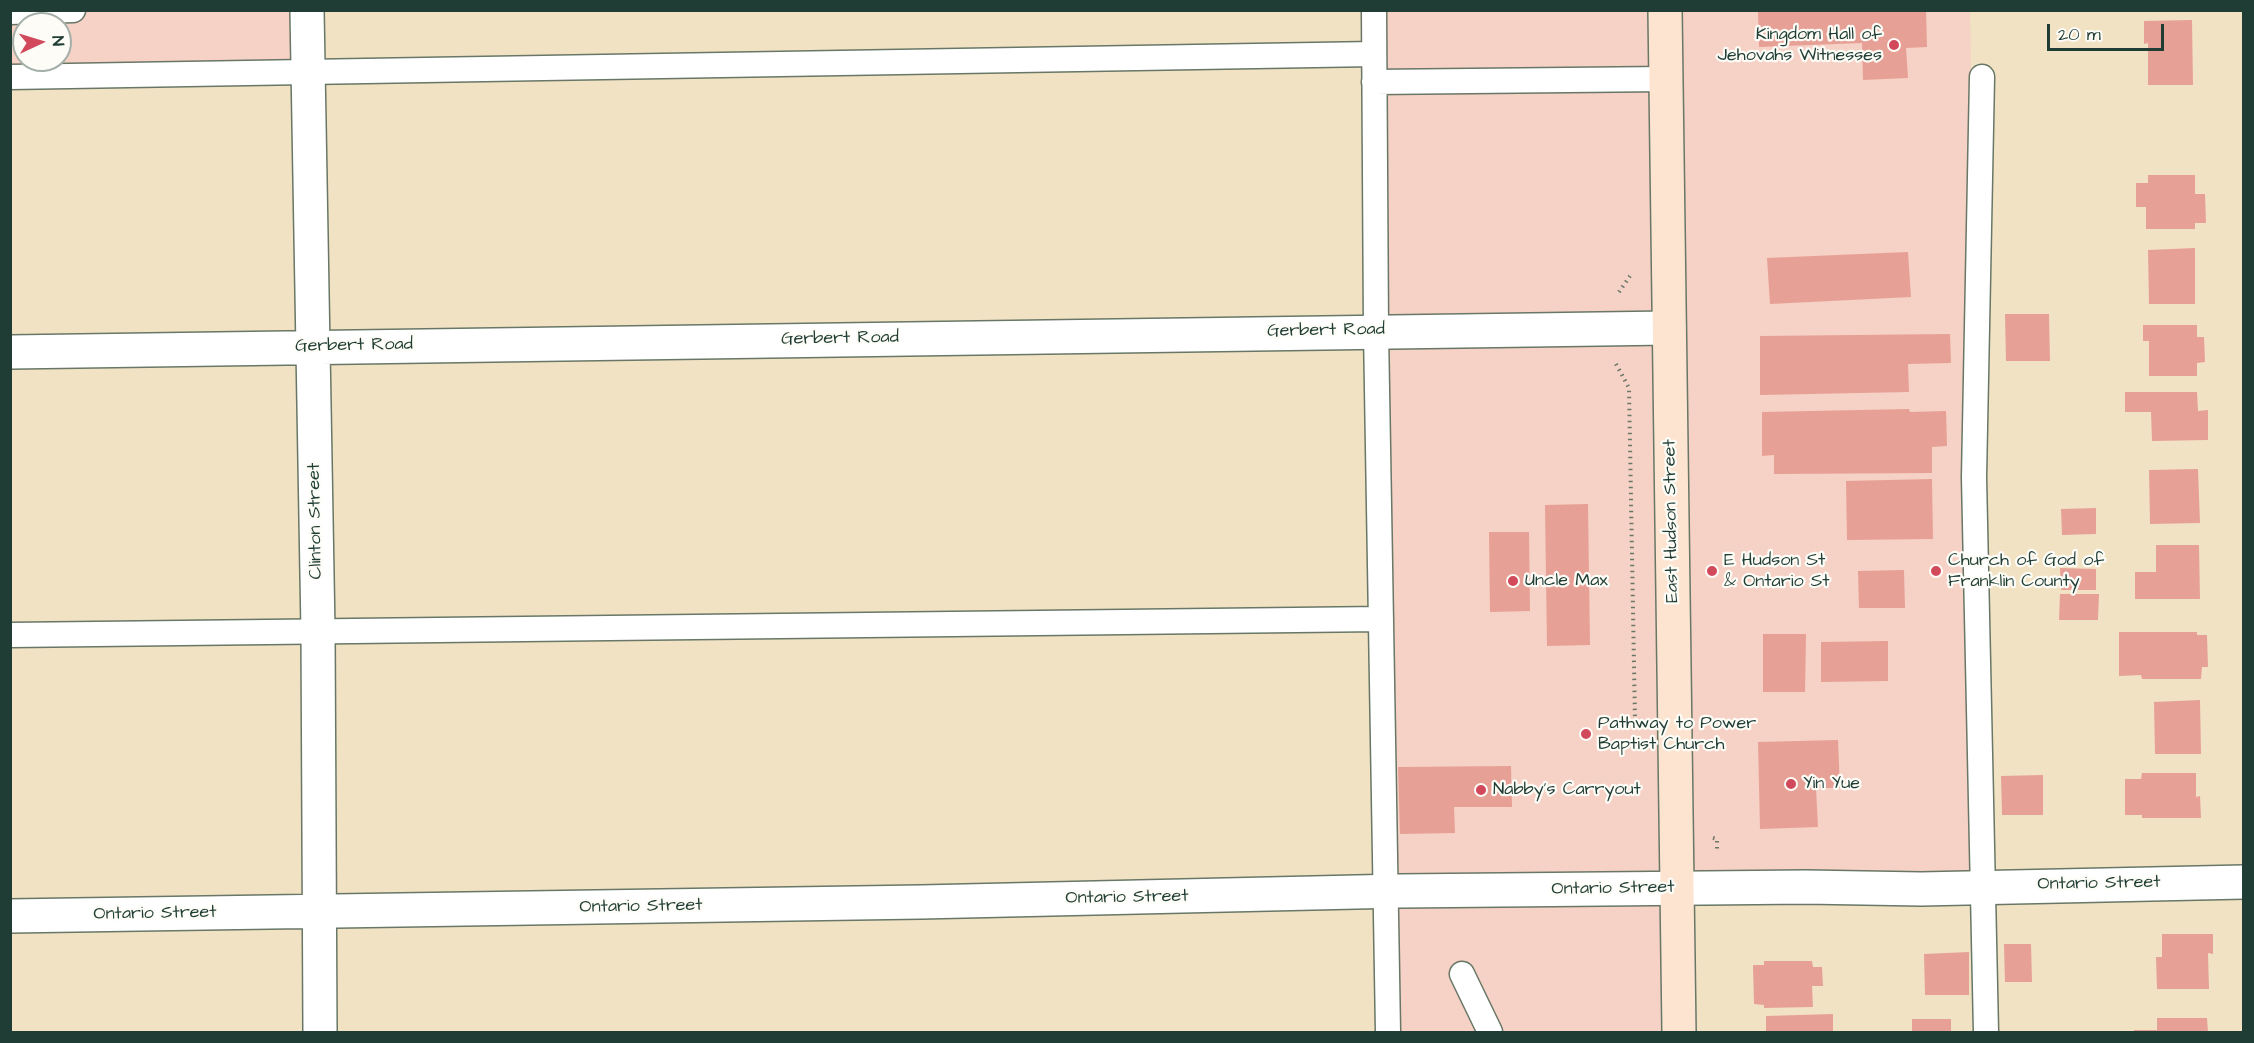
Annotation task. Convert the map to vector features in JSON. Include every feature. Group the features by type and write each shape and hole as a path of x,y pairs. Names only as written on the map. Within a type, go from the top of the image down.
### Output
{"main road":[{"name":"East Hudson Street","path":"1665,10 1679,1032"}],"street":[{"name":"Clinton Street","path":"307,10 318,631 320,1032"},
{"name":"Gerbert Road","path":"10,352 1669,328"},
{"name":"Ontario Street","path":"10,916 1387,892 1806,887 1921,889 2244,882"}],"lane":[{"path":"10,12 73,10"},
{"path":"1374,10 1376,331 1388,1032"},
{"path":"10,77 308,74 1374,54"},
{"path":"1982,77 1974,477 1986,1032"},
{"path":"1374,82 1665,79"},
{"path":"10,635 1382,619"},
{"path":"1462,974 1490,1032"},
{"path":"1671,1032 1679,1032"}],"path":[{"path":"1617,364 1629,387 1635,730"},
{"path":"1717,839 1717,851"}],"shaded area":[{"path":"10,11 293,11 294,62 72,66 72,12 12,12 12,67"},
{"path":"1379,11 1970,11 1985,886 1674,882 1677,1032 1390,1032"}],"building":[{"name":"Kingdom Hall of Jehovahs Witnesses","path":"1758,10 1926,10 1927,47 1906,48 1908,78 1863,80 1862,43 1759,47"},
{"path":"2192,20 2193,85 2148,85 2148,43 2144,44 2144,21"},
{"path":"2148,175 2195,175 2195,194 2205,194 2206,223 2195,223 2195,229 2146,229 2146,207 2136,207 2136,183 2148,183"},
{"path":"2195,248 2195,304 2149,304 2148,250"},
{"path":"1908,252 1911,297 1770,304 1767,258"},
{"path":"2005,314 2049,314 2050,361 2006,361"},
{"path":"2143,325 2197,325 2197,337 2204,337 2205,362 2197,363 2197,376 2149,376 2149,341 2143,341"},
{"path":"1950,334 1951,363 1908,364 1909,392 1760,395 1760,336"},
{"path":"2125,392 2197,392 2198,411 2208,410 2208,440 2152,441 2151,412 2125,412"},
{"path":"1909,409 1910,412 1946,411 1947,446 1932,447 1932,473 1774,474 1774,455 1762,456 1762,412"},
{"path":"2198,469 2200,523 2150,524 2149,470"},
{"path":"1932,479 1933,539 1847,540 1846,481"},
{"path":"1588,504 1590,645 1547,646 1545,505"},
{"path":"2096,508 2096,534 2062,535 2061,509"},
{"path":"1489,532 1529,532 1530,611 1490,612"},
{"path":"2156,545 2199,545 2200,599 2135,599 2135,572 2156,572"},
{"path":"2060,568 2096,569 2096,590 2061,590"},
{"path":"1904,570 1905,608 1859,608 1858,571"},
{"path":"2060,594 2099,594 2098,620 2059,620"},
{"path":"2119,632 2197,632 2197,635 2207,635 2208,667 2202,667 2201,679 2142,679 2141,675 2119,676"},
{"path":"1763,634 1806,634 1805,692 1763,692"},
{"path":"1888,641 1888,681 1821,682 1821,642"},
{"path":"2200,700 2201,754 2155,754 2154,702"},
{"path":"1838,740 1840,788 1816,788 1818,827 1760,829 1758,742"},
{"path":"1511,766 1512,807 1454,807 1455,833 1400,834 1398,767"},
{"path":"2142,773 2196,773 2196,797 2200,796 2201,818 2142,818 2142,815 2125,815 2125,779 2141,779"},
{"path":"2043,775 2043,815 2002,815 2001,776"},
{"path":"2162,934 2213,934 2213,954 2208,953 2209,989 2157,989 2156,957 2162,957"},
{"path":"2004,944 2031,944 2032,982 2005,982"},
{"path":"1969,952 1969,995 1925,995 1924,954"},
{"path":"1764,961 1812,961 1813,967 1822,967 1823,986 1812,986 1813,1007 1764,1008 1764,1005 1754,1004 1753,965 1764,965"},
{"path":"1833,1014 1833,1032 1766,1032 1766,1016"},
{"path":"2157,1018 2207,1018 2208,1032 2134,1032 2134,1030 2157,1030"},
{"path":"1912,1019 1951,1019 1951,1032 1912,1032"}],"place":[{"name":"Kingdom Hall of Jehovahs Witnesses","path":"1894,45"},
{"name":"E Hudson St & Ontario St","path":"1712,571"},
{"name":"Church of God of Franklin County","path":"1936,571"},
{"name":"Uncle Max","path":"1513,581"},
{"name":"Pathway to Power Baptist Church","path":"1586,734"},
{"name":"Yin Yue","path":"1791,784"},
{"name":"Nabby's Carryout","path":"1481,790"}]}
